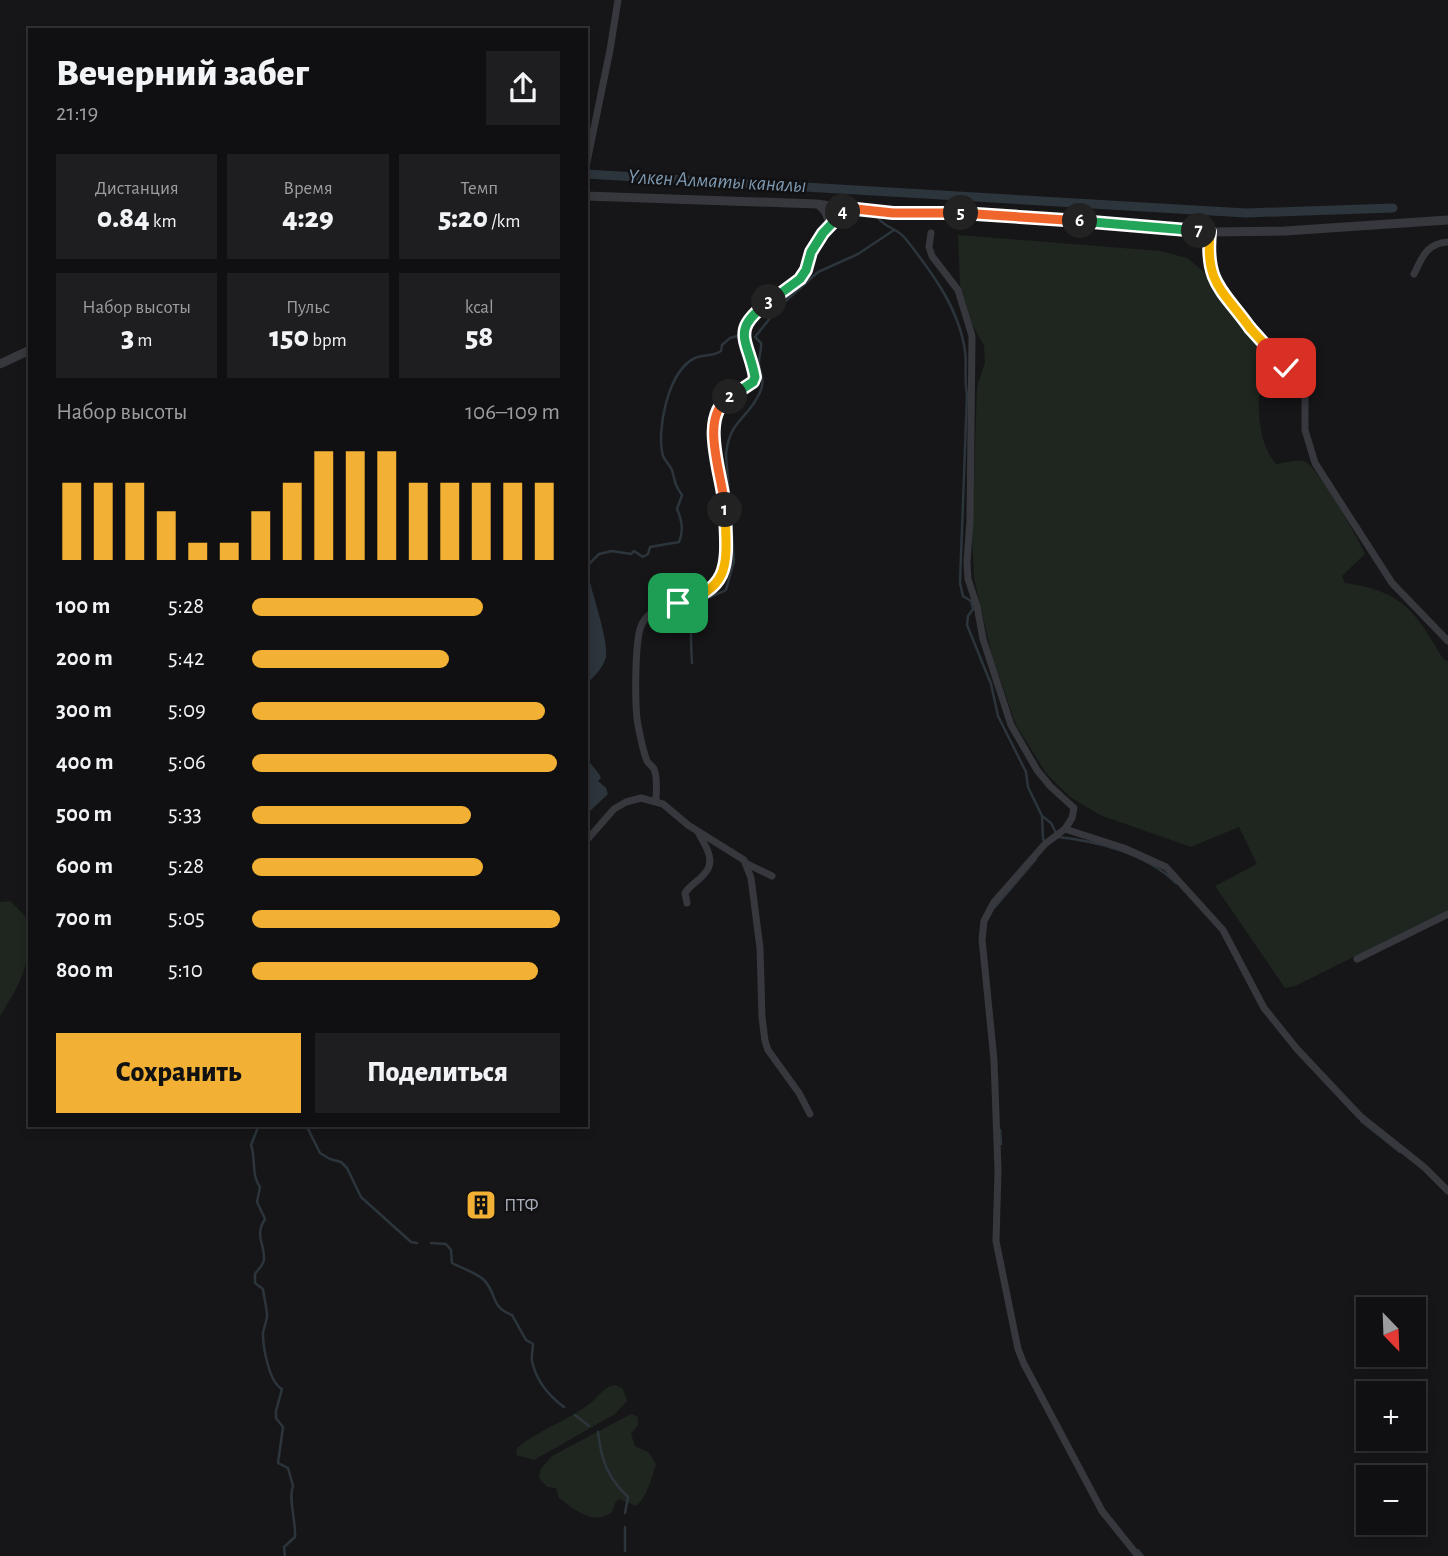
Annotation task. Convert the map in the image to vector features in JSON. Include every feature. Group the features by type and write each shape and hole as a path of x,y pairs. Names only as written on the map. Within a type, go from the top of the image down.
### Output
{"street":[{"path":"588,156 618,0"},
{"path":"588,196 817,204 893,213 951,212 1210,232 1285,231 1448,220"},
{"path":"817,204 830,224"},
{"path":"656,801 654,770 648,763 635,711 640,630 646,616 651,613 662,607 703,596 710,591 724,569 724,498 714,434 718,410 755,377 744,335 746,323 753,313 800,279 806,270 811,252 830,224 847,208"},
{"path":"1210,232 1208,255 1221,293 1286,368 1305,398 1305,430 1315,463 1392,583 1448,641"},
{"path":"931,233 929,247 932,256 958,290 966,311 974,348 971,369 968,579 977,606 983,639 1012,725 1037,770 1074,808 1072,818 1065,829 1045,844 994,902 984,921 983,972 994,1060 997,1131 996,1241 1021,1357 1102,1511 1138,1556"},
{"path":"1414,274 1430,246 1448,242"},
{"path":"0,364 28,352"},
{"path":"588,839 614,809 641,797 656,801 697,831 739,855 747,864 772,876"},
{"path":"1065,829 1124,848 1166,867 1223,930 1264,1008 1297,1049 1360,1116 1448,1191"},
{"path":"687,903 685,893 705,873 710,859 697,831"},
{"path":"747,864 761,948 765,1041 768,1050 799,1093 810,1114"},
{"path":"1357,959 1448,914"}],"shaded area":[{"path":"958,235 1160,251 1187,258 1203,271 1222,299 1270,357 1261,383 1259,403 1262,436 1270,456 1276,464 1304,461 1310,465 1346,519 1365,554 1342,576 1345,583 1395,598 1415,617 1444,660 1448,661 1448,910 1295,986 1285,988 1215,886 1257,864 1239,827 1191,847 1100,815 1070,797 1046,773 1016,725 992,656 974,578 972,536 977,387 985,362 984,346 972,324 960,284"},
{"path":"588,572 602,625 606,657 603,665 588,682"},
{"path":"588,748 590,763 599,774 601,778 598,781 608,794 589,812"},
{"path":"10,901 28,919 28,955 20,981 0,1016 0,902"},
{"path":"615,1385 623,1389 627,1401 615,1414 534,1460 516,1455 517,1448 526,1441 575,1414 605,1389"},
{"path":"631,1414 638,1417 638,1425 631,1434 635,1446 648,1452 656,1464 646,1492 636,1506 619,1499 612,1512 605,1516 584,1515 559,1498 556,1488 547,1487 539,1478 540,1470 552,1456"}],"waterway":[{"name":"Үлкен Алматы каналы","path":"588,174 1246,213 1393,208"},
{"path":"879,219 902,235 925,264 950,305 962,335 966,357 967,394 960,583 963,596 971,601 973,609 968,616 967,625 991,684 998,716 1026,772 1028,787 1042,816 1043,839 1046,843"},
{"path":"692,663 691,632 694,616 701,603 726,590 734,561 726,455 735,426 756,401 762,385 759,362 761,343 755,337 779,307 818,272 858,254 894,230"},
{"path":"588,565 599,554 612,551 631,554 634,551 643,557 648,554 650,547 679,542 682,526 677,509 682,495 663,456 661,445 666,402 678,375 686,365 695,358 718,353 730,338 741,335"},
{"path":"1042,816 1051,823 1058,837 1121,851 1151,864 1176,883"},
{"path":"995,907 1036,859"},
{"path":"1361,1121 1400,1152"},
{"path":"258,1127 251,1145 260,1187 257,1202 265,1219 260,1230 264,1259 255,1274 255,1283 263,1289 266,1306 267,1317 263,1333 268,1364 277,1385 282,1389 276,1411 276,1418 283,1427 278,1463 288,1468 293,1486 291,1497 295,1537 284,1547 285,1556"},
{"path":"306,1127 320,1153 341,1162 347,1168 361,1197 411,1242 417,1243"},
{"path":"1000,1130 1001,1144"},
{"path":"431,1243 446,1244 451,1250 452,1263 484,1280 500,1308 512,1315 526,1340 533,1344 532,1359 537,1375 548,1393 564,1407"},
{"path":"575,1415 589,1426"},
{"path":"598,1432 607,1468 615,1483 628,1497 625,1513"},
{"path":"625,1527 625,1551"},
{"path":"1138,1550 1143,1556"}],"place":[{"name":"ПТФ","path":"481,1205"}],"route":[{"path":"678,603 703,596 710,591 724,569 724,498 718,470 715,418 721,404 753,382 755,377 744,335 746,323 753,313 800,279 806,270 811,252 823,233 847,208 893,213 951,212 1210,232 1208,255 1221,293 1286,368"}]}
